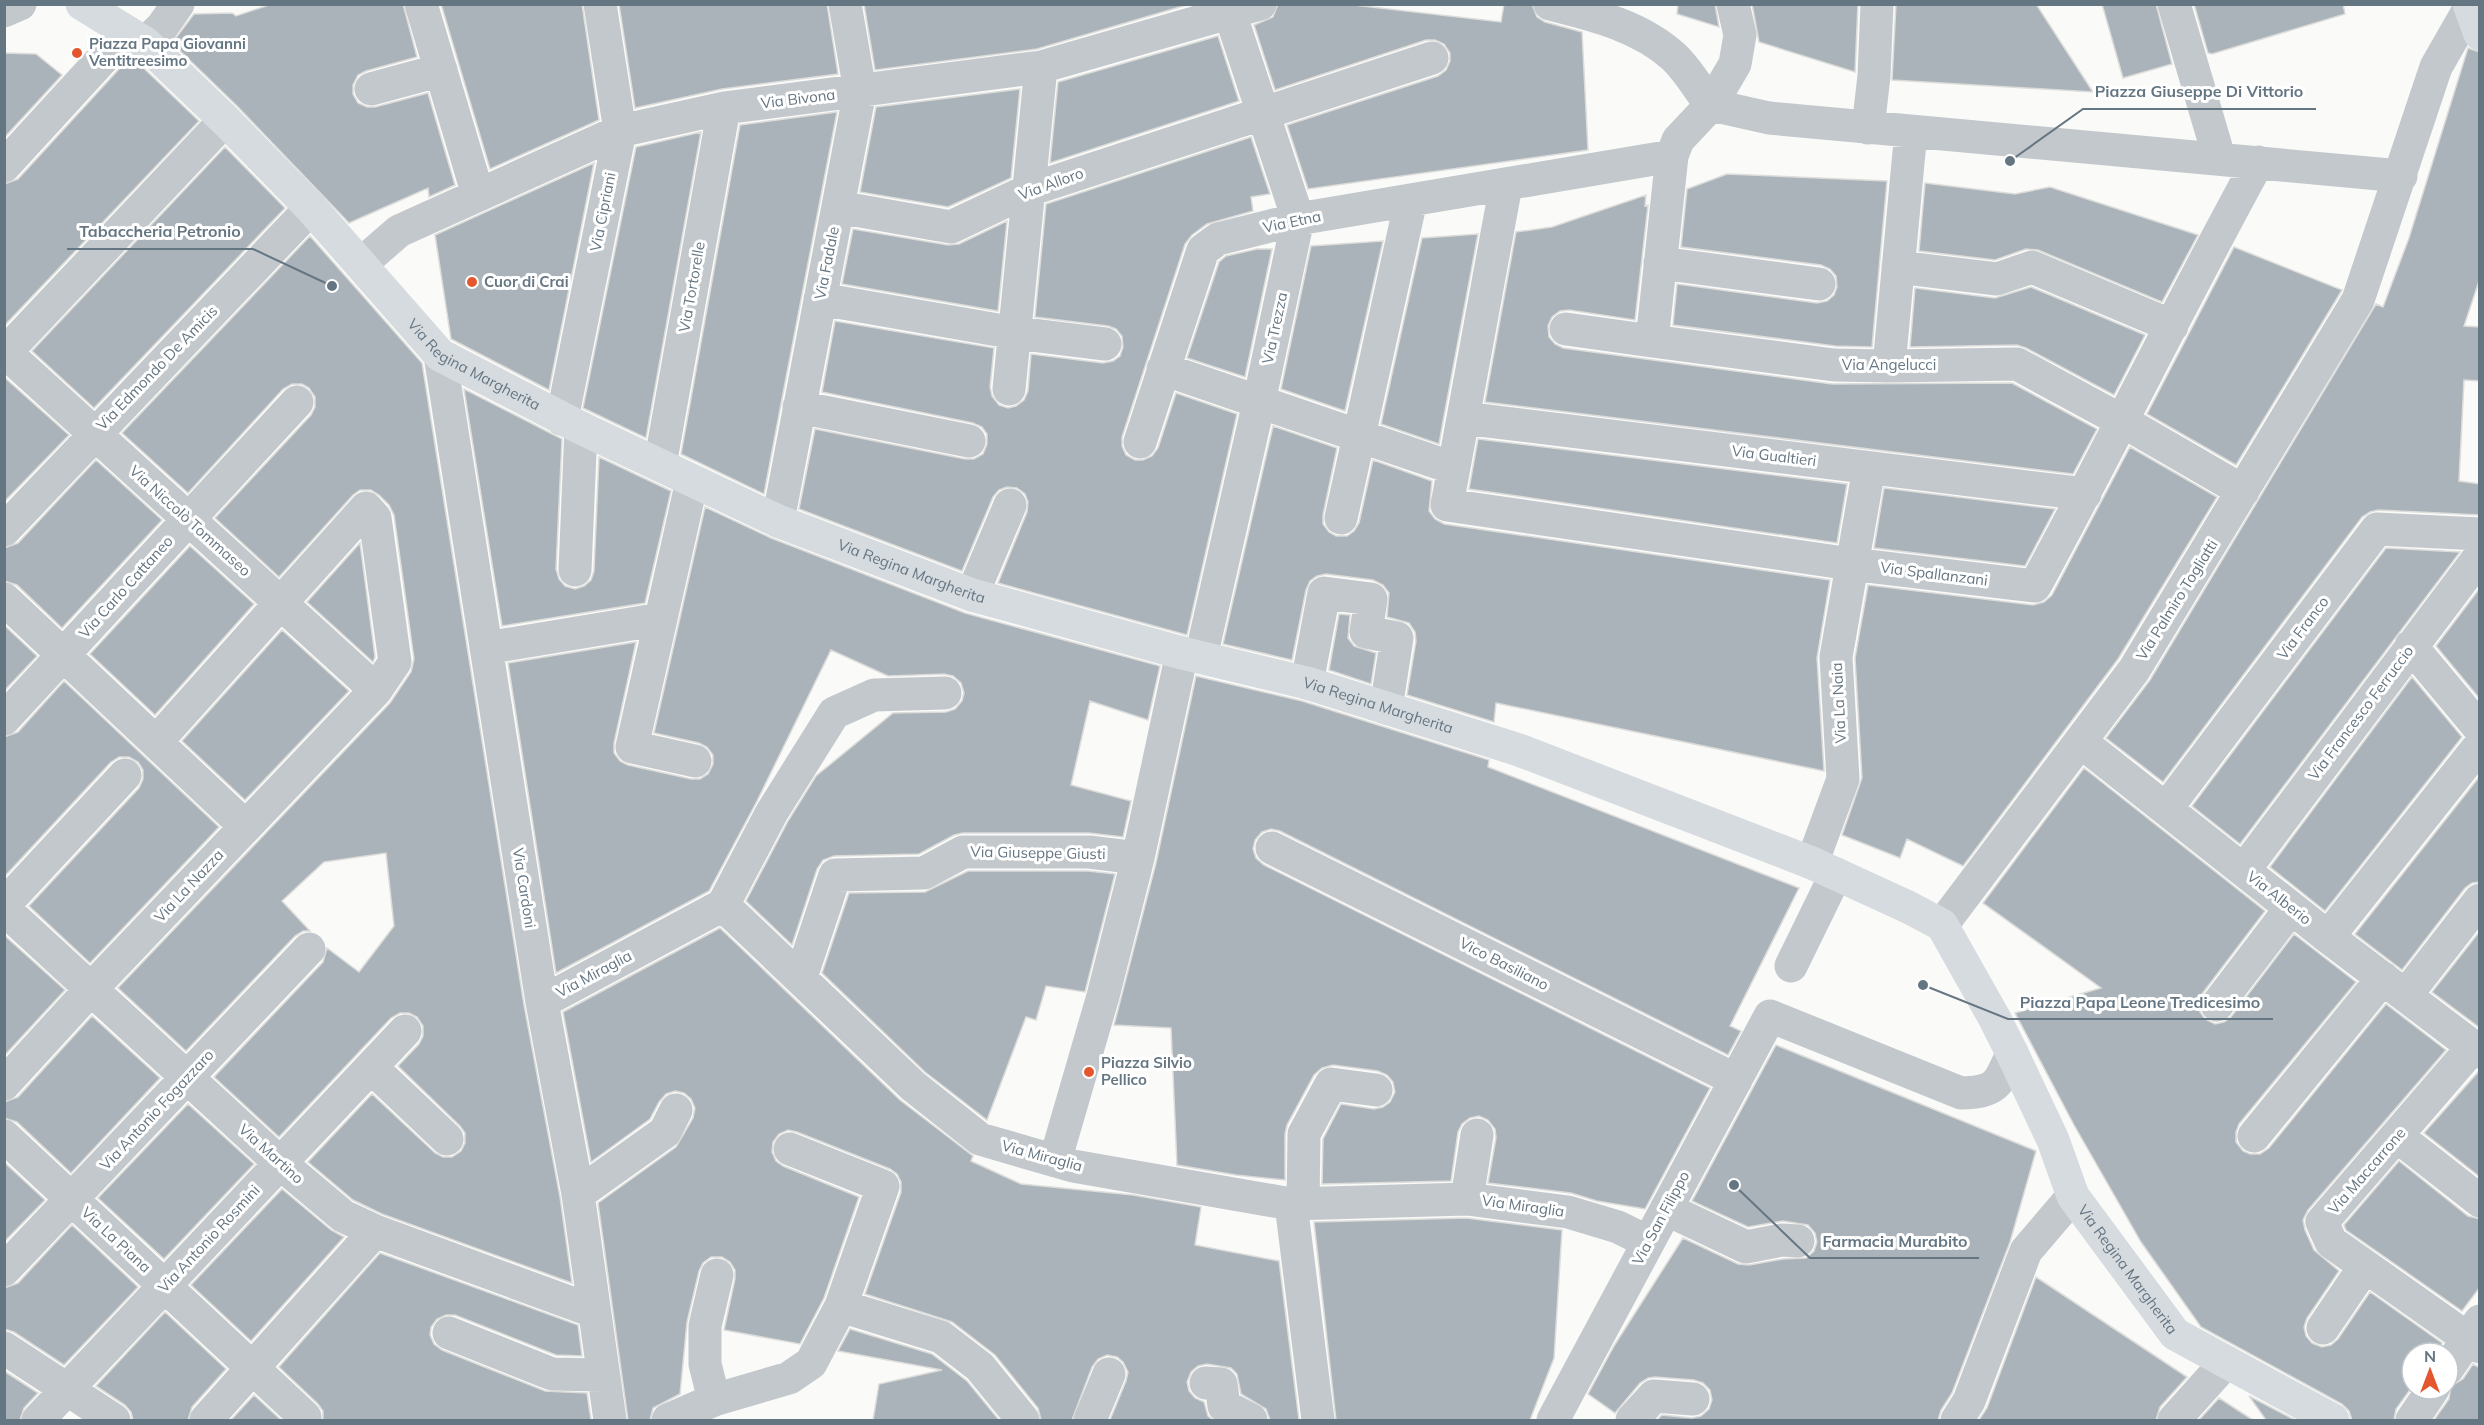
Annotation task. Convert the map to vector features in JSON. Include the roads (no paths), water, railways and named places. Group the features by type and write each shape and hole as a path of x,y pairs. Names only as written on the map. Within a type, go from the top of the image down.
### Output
{"street":[{"path":"4,11 20,4"},
{"name":"Via Regina Margherita","path":"82,4 136,38 225,120 311,208 440,355 572,423 778,521 972,595 1192,655 1307,683 1519,750 1824,868 1942,925 2012,1053 2053,1140 2073,1196 2175,1334 2333,1420"},
{"path":"4,166 75,89 136,38 162,27 177,4"},
{"path":"421,4 478,195"},
{"name":"Via Cipriani","path":"575,570 572,423 620,131 600,4"},
{"name":"Via Fadale","path":"778,521 860,92 845,4"},
{"path":"1550,4 1583,12 1639,32 1674,58 1711,105 1769,118 2401,176"},
{"path":"1868,128 1874,76 1877,4"},
{"path":"2174,4 2219,158"},
{"path":"1239,8 1262,112 1298,219"},
{"name":"Via Bivona","path":"362,264 399,231 620,131 724,108 1041,67 1239,8"},
{"name":"Via Palmiro Togliatti","path":"1942,925 2134,670 2358,300 2436,67 2473,13"},
{"path":"1652,341 1672,156 1678,140 1711,105 1735,64 1736,20"},
{"name":"Via Alloro","path":"838,207 951,227 1029,190 1432,58"},
{"path":"1009,389 1041,67"},
{"path":"371,89 441,70"},
{"name":"Via Tortorelle","path":"660,465 724,108"},
{"path":"5,353 225,120"},
{"path":"1889,366 1911,131"},
{"name":"Via Etna","path":"1140,442 1203,250 1218,239 1298,219 1672,156"},
{"name":"Via Spallanzani","path":"1453,468 1447,504 1851,564 2035,586 2124,422 2215,240 2258,162"},
{"path":"1163,369 1453,468 1506,185"},
{"path":"1341,518 1361,436 1411,200"},
{"name":"Via Edmondo De Amicis","path":"4,530 311,208"},
{"name":"Via Trezza","path":"1055,1161 1103,996 1138,858 1154,777 1192,655 1259,402 1298,219"},
{"path":"1660,263 1819,284"},
{"path":"1898,267 1997,279 2032,267 2172,326"},
{"path":"820,299 1015,333 1106,344"},
{"name":"Via Angelucci","path":"1566,329 1834,365 2017,364 2124,422 2243,491"},
{"name":"Via Niccolò Tommaseo","path":"5,353 375,690"},
{"name":"Via Cardoni","path":"440,355 542,1002 578,1194 610,1420"},
{"name":"Via Carlo Cattaneo","path":"4,719 297,402"},
{"path":"799,407 969,441"},
{"name":"Via Gualtieri","path":"1463,418 2085,494"},
{"name":"Via La Naia","path":"1791,966 1824,868 1843,779 1836,657 1869,468"},
{"path":"692,481 632,747 695,761"},
{"path":"972,595 1010,505"},
{"name":"Via La Nazza","path":"4,1084 375,690 395,662 375,518 366,508 280,603"},
{"name":"Via Franco","path":"2166,809 2377,529 2480,534"},
{"name":"Via Francesco Ferruccio","path":"2244,870 2480,556"},
{"path":"1307,683 1324,593 1371,599 1366,632 1397,638 1386,708"},
{"path":"4,599 245,826"},
{"path":"156,742 280,603"},
{"path":"486,648 661,619"},
{"path":"2411,646 2480,729"},
{"path":"723,905 772,812 834,713 874,695 945,693"},
{"name":"Via Alberio","path":"2081,742 2328,937 2476,1049"},
{"path":"2328,937 2480,745"},
{"path":"4,907 125,775"},
{"name":"Vico Basiliano","path":"1272,849 1736,1080"},
{"name":"Via Giuseppe Giusti","path":"801,978 835,875 924,873 963,852 1089,852 1138,858"},
{"path":"2253,1136 2480,900"},
{"name":"Via Miraglia","path":"542,1002 723,905 913,1086 980,1139 1073,1166 1297,1204 1467,1199 1568,1212 1618,1227 1648,1242"},
{"name":"Via Martino","path":"4,907 280,1163 343,1215 375,1231 593,1311"},
{"path":"2217,1005 2291,908"},
{"name":"Via Antonio Fogazzaro","path":"4,1270 309,949"},
{"name":"Via San Filippo","path":"1553,1420 1770,1016 1960,1094 1980,1093 2001,1080 2012,1053"},
{"name":"Via Antonio Rosmini","path":"38,1420 405,1031"},
{"name":"Via Maccarrone","path":"2476,1049 2322,1222 2331,1242 2476,1336"},
{"path":"371,1066 447,1139"},
{"path":"1318,1420 1297,1204 1304,1134 1331,1084 1376,1090"},
{"path":"578,1194 665,1132 676,1110"},
{"path":"1467,1199 1477,1135"},
{"path":"2397,1136 2480,1201"},
{"name":"Via La Piana","path":"4,1137 305,1417"},
{"path":"668,1420 714,1400 789,1378 811,1363 841,1306 883,1186 790,1149"},
{"path":"1957,1420 1969,1401 2026,1251 2073,1196"},
{"path":"1666,1209 1746,1247 1782,1240 1798,1241"},
{"path":"206,1420 375,1231"},
{"path":"2323,1328 2365,1266"},
{"path":"714,1400 705,1364 705,1326 717,1275"},
{"path":"841,1306 941,1337 980,1367 1023,1420"},
{"path":"449,1333 552,1374 603,1375"},
{"path":"2460,1354 2476,1336"},
{"path":"4,1348 114,1420"},
{"path":"2174,1420 2226,1362"},
{"path":"1090,1420 1108,1374"},
{"path":"1206,1383 1221,1384 1224,1406 1251,1420"},
{"path":"1632,1420 1654,1396 1693,1399"},
{"path":"2412,1420 2425,1401"}],"place":[{"name":"Piazza Papa Giovanni Ventitreesimo","path":"77,53"},
{"name":"Piazza Giuseppe Di Vittorio","path":"2010,161"},
{"name":"Cuor di Crai","path":"472,282"},
{"name":"Tabaccheria Petronio","path":"332,286"},
{"name":"Piazza Papa Leone Tredicesimo","path":"1923,985"},
{"name":"Piazza Silvio Pellico","path":"1089,1072"},
{"name":"Farmacia Murabito","path":"1734,1185"}]}
